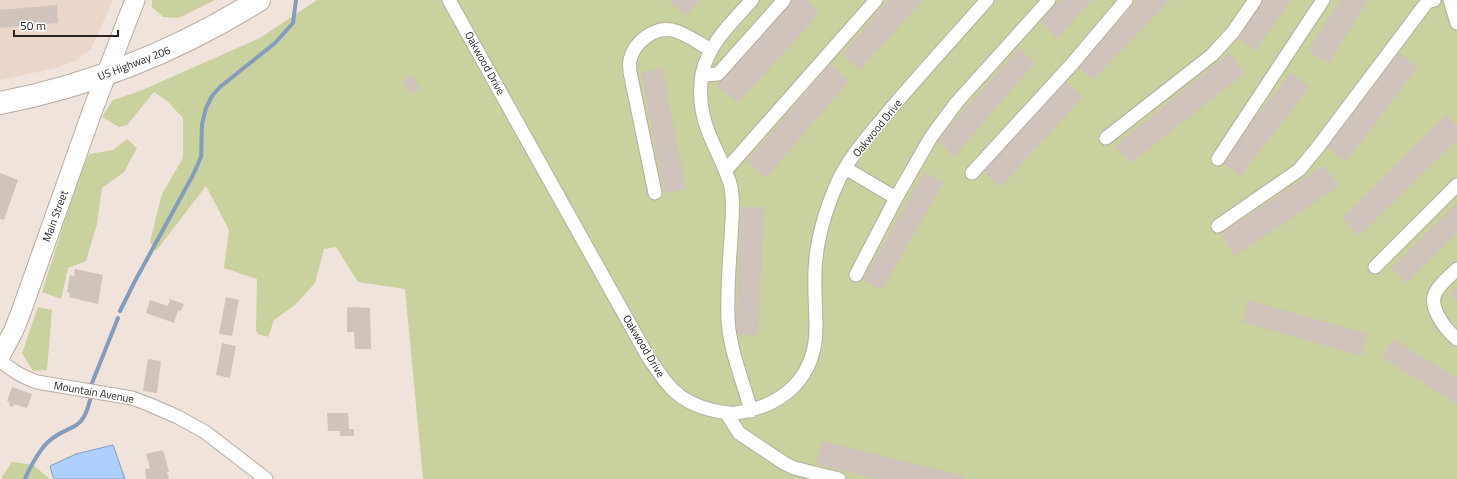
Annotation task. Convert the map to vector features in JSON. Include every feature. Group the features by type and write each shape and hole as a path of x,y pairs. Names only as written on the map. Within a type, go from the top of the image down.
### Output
{"highway":[{"name":"US Highway 206","path":"0,103 45,94 107,74 146,59 188,40 259,0"}],"main road":[{"name":"Main Street","path":"0,356 13,332 21,312 135,0"}],"street":[{"name":"Oakwood Drive","path":"449,0 647,355 660,374 679,396 699,407 727,414 751,411 776,401 788,392 804,373 810,360 816,329 814,274 818,240 831,197 845,168 869,135 987,0"},
{"path":"751,411 731,342 728,320 733,200 731,186 726,170 708,131 703,114 700,94 705,61 710,50 752,0"},
{"path":"702,75 718,74 784,0"},
{"path":"726,170 876,0"},
{"path":"856,275 896,198 931,137 957,102 1050,0"},
{"path":"972,173 1072,64 1126,0"},
{"path":"1106,138 1212,55 1233,32 1255,0"},
{"path":"1218,159 1323,0"},
{"path":"1218,226 1299,170 1323,141 1427,2 1434,0"},
{"path":"1450,0 1457,23"},
{"path":"655,193 630,72 632,55 642,40 661,30 671,30 683,34 710,50"},
{"path":"845,168 896,198"},
{"path":"1375,268 1457,185"},
{"path":"1457,269 1437,289 1433,302 1434,308 1445,327 1457,339"},
{"name":"Mountain Avenue","path":"0,361 14,372 31,380 132,398 178,417 205,432 266,479"},
{"path":"727,414 739,433 784,463 794,468 840,479"}],"shaded area":[{"path":"0,0 113,0 91,49 76,61 56,68 0,80"}],"green space":[{"path":"152,0 215,0 178,18 163,17 152,7"},
{"path":"317,0 1457,0 1457,479 423,479 405,289 358,282 336,247 324,249 315,283 295,305 274,320 268,337 258,334 256,330 257,279 224,268 229,230 206,186 156,251 150,242 162,194 183,158 183,118 167,101 154,92 127,125 119,127 102,117 113,100 140,91 260,38"},
{"path":"127,139 137,148 124,172 102,188 97,224 86,261 68,268 61,299 42,292 77,182 89,154 113,150"},
{"path":"38,307 52,310 47,370 33,371 22,353"},
{"path":"12,462 33,465 50,479 2,479"}],"water":[{"path":"113,445 125,479 55,479 53,477 50,466 76,454"}],"building":[{"path":"671,0 700,0 687,16 670,2"},
{"path":"794,0 806,0 820,13 738,103 716,86"},
{"path":"889,0 923,0 860,70 842,54"},
{"path":"1060,0 1092,0 1057,39 1041,22"},
{"path":"1137,0 1170,0 1093,80 1077,67"},
{"path":"1262,0 1291,0 1256,51 1237,38"},
{"path":"1340,0 1368,0 1329,64 1308,51"},
{"path":"57,5 58,23 0,28 0,10"},
{"path":"1019,48 1035,63 954,157 938,140"},
{"path":"1229,53 1245,73 1131,163 1115,146"},
{"path":"1399,53 1418,67 1346,162 1327,147"},
{"path":"830,64 849,81 766,178 747,161"},
{"path":"662,68 686,189 664,193 641,73"},
{"path":"1291,72 1310,87 1240,177 1221,162"},
{"path":"412,75 421,88 412,95 402,81"},
{"path":"1065,80 1083,97 1001,187 983,170"},
{"path":"1446,115 1457,126 1457,140 1359,236 1342,218"},
{"path":"1324,165 1339,186 1235,256 1221,234"},
{"path":"924,172 944,182 882,290 863,280"},
{"path":"0,173 18,180 4,220 0,219"},
{"path":"1457,203 1457,233 1407,283 1391,268"},
{"path":"741,207 764,207 758,335 736,335"},
{"path":"75,269 103,275 98,304 69,297 70,293 67,292 70,275 74,276"},
{"path":"1457,287 1457,301 1450,294"},
{"path":"226,297 239,300 232,336 219,334"},
{"path":"170,299 184,304 181,311 178,310 174,323 146,313 150,300 168,306"},
{"path":"1248,300 1368,334 1362,356 1242,322"},
{"path":"347,308 370,308 371,349 355,349 354,332 347,332"},
{"path":"1393,339 1457,378 1457,404 1382,357"},
{"path":"222,343 236,346 230,378 216,375"},
{"path":"148,359 161,361 157,393 143,391"},
{"path":"12,387 32,394 27,408 14,404 13,407 9,405 10,402 7,401"},
{"path":"327,413 348,413 349,429 354,429 354,436 340,436 340,431 328,431"},
{"path":"822,441 964,476 964,479 877,479 816,464"},
{"path":"163,450 169,472 167,472 169,479 146,479 145,469 150,468 146,454"}],"waterway":[{"path":"120,311 193,175 201,157 202,124 206,108 212,96 220,87 275,43 293,23 296,0"},
{"path":"92,383 118,318"},
{"path":"25,479 35,459 45,445 62,432 79,423 87,411 90,400"}]}
